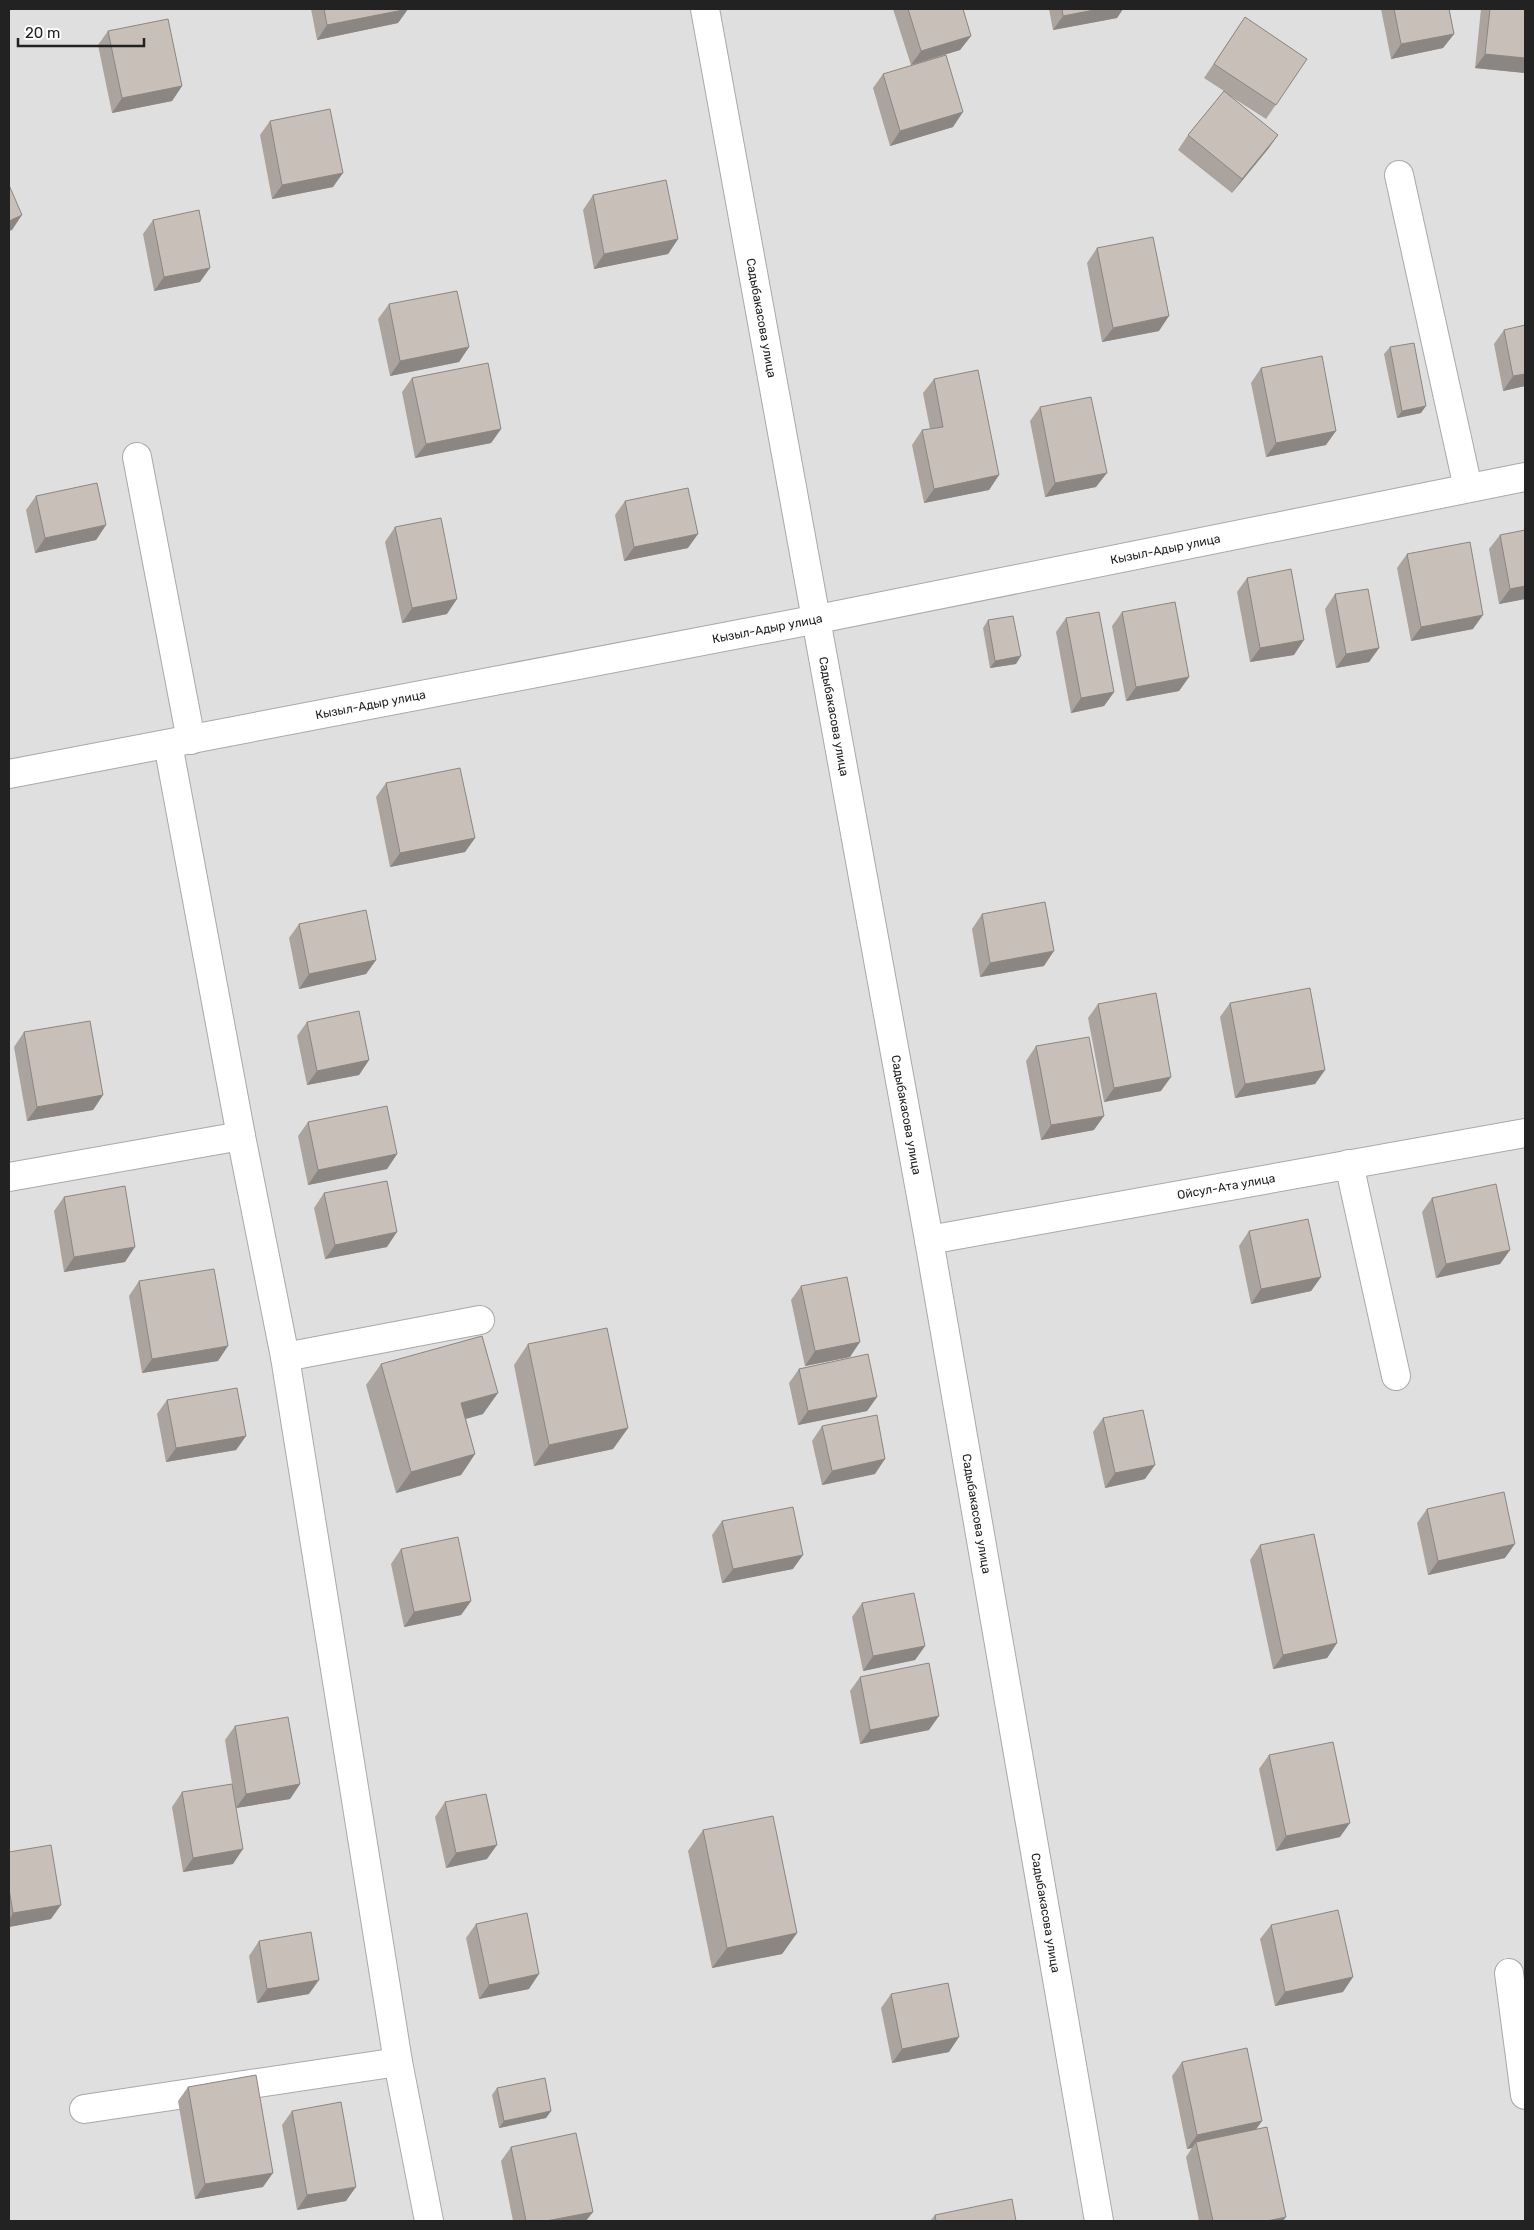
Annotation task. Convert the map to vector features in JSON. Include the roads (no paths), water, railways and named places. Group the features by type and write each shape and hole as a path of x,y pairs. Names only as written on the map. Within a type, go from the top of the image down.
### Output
{"street":[{"name":"Садыбакасова улица","path":"705,9 818,619 929,1240 1099,2221"},
{"path":"1400,175 1468,488"},
{"path":"137,457 241,1136 285,1357 398,2062 429,2221"},
{"name":"Кызыл-Адыр улица","path":"9,774 818,619 1525,477"},
{"name":"Ойсул-Ата улица","path":"929,1240 1525,1133"},
{"path":"9,1177 241,1136"},
{"path":"1349,1164 1396,1376"},
{"path":"285,1357 480,1320"},
{"path":"1509,1973 1525,2096"},
{"path":"84,2109 398,2062"}]}
